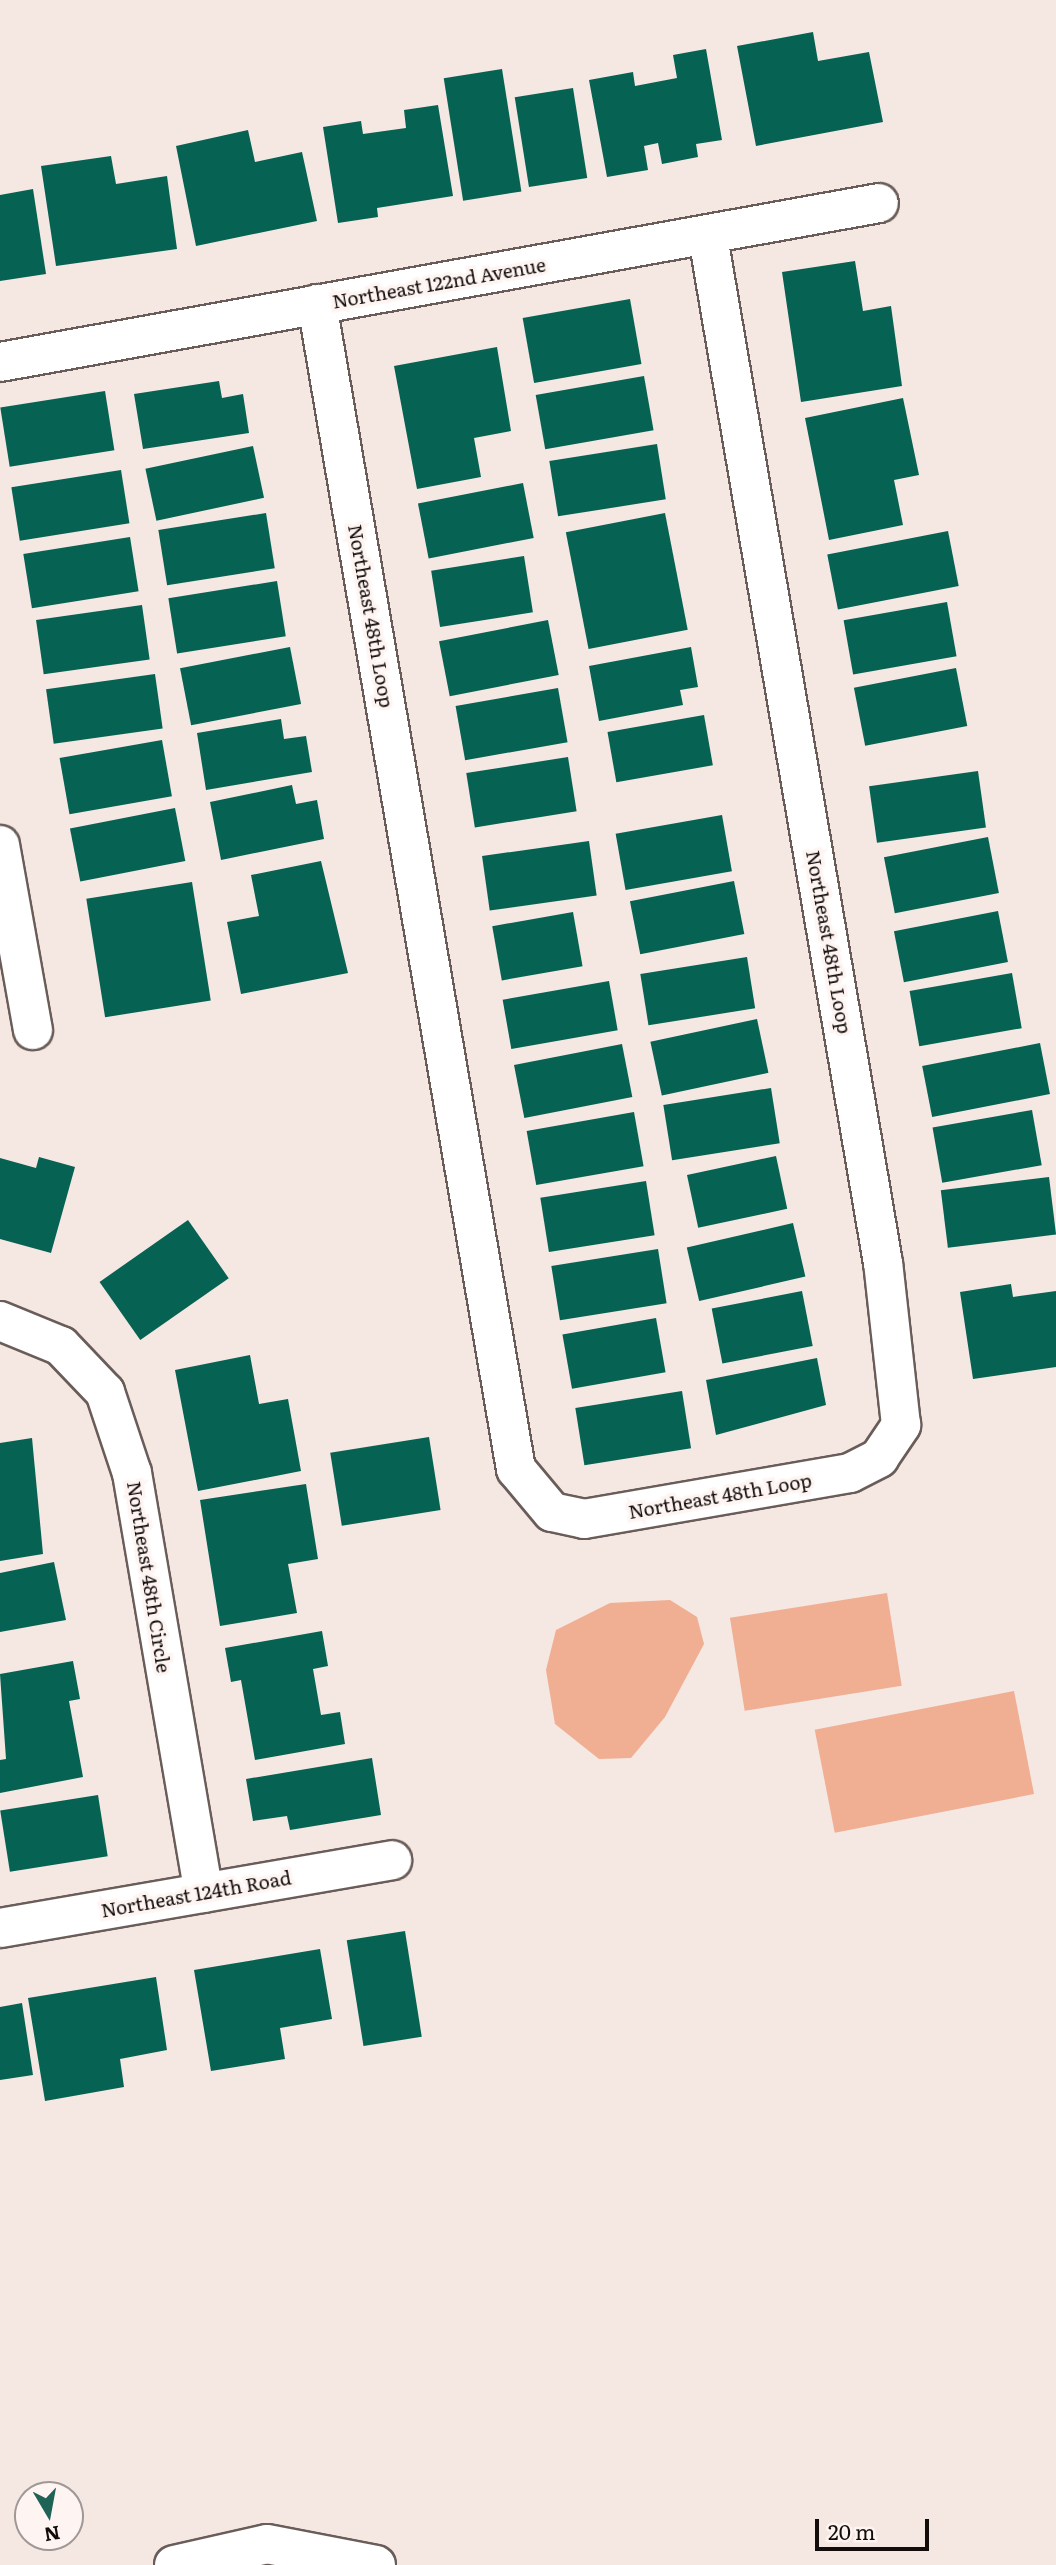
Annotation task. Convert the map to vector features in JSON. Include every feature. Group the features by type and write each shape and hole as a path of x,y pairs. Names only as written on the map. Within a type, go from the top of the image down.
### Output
{"street":[{"name":"Northeast 122nd Avenue","path":"0,362 708,237 879,203"},
{"name":"Northeast 48th Loop","path":"317,304 516,1469 552,1512 584,1519 850,1473 879,1458 901,1425 883,1263 708,237"},
{"path":"0,845 6,913 33,1030"},
{"name":"Northeast 48th Circle","path":"0,1321 61,1346 105,1392 132,1473 204,1893"},
{"name":"Northeast 124th Road","path":"0,1928 392,1860"},
{"path":"174,2565 267,2544 376,2565"}],"shaded area":[{"path":"887,1593 902,1686 745,1711 730,1618"},
{"path":"670,1600 697,1617 704,1644 665,1717 631,1758 599,1759 555,1724 546,1670 556,1630 610,1603"},
{"path":"1014,1691 1034,1794 835,1833 815,1730"}],"building":[{"path":"813,32 818,61 869,52 883,122 756,146 737,46"},
{"path":"706,49 722,140 696,144 698,157 662,164 658,143 644,146 648,170 607,177 589,80 633,72 635,86 677,78 673,55"},
{"path":"502,69 521,191 463,201 444,78"},
{"path":"573,88 587,178 529,187 515,97"},
{"path":"438,105 453,196 377,208 378,217 338,223 323,127 361,121 363,134 406,128 404,110"},
{"path":"248,130 255,162 302,152 317,221 196,246 176,146"},
{"path":"111,156 116,184 167,176 177,249 56,266 41,166"},
{"path":"33,189 46,274 0,281 0,195"},
{"path":"855,261 863,311 891,306 902,386 801,402 782,272"},
{"path":"630,299 641,364 534,383 523,318"},
{"path":"497,347 511,431 474,438 481,477 417,489 394,366"},
{"path":"644,376 654,430 545,449 536,395"},
{"path":"219,381 222,398 243,394 249,433 143,449 134,394"},
{"path":"105,391 114,450 10,467 0,408"},
{"path":"903,398 919,475 894,480 903,525 829,540 805,418"},
{"path":"657,444 666,499 558,516 549,461"},
{"path":"253,446 264,498 156,521 145,469"},
{"path":"121,470 129,523 20,541 11,487"},
{"path":"523,483 534,538 429,558 418,503"},
{"path":"266,513 275,568 167,585 158,530"},
{"path":"665,513 688,630 589,649 566,532"},
{"path":"948,531 959,586 838,609 827,554"},
{"path":"130,537 139,591 32,608 23,554"},
{"path":"524,556 533,612 440,627 431,571"},
{"path":"277,581 286,636 177,654 168,598"},
{"path":"947,602 957,656 853,674 844,620"},
{"path":"142,605 150,659 44,674 36,620"},
{"path":"548,620 559,675 450,696 439,641"},
{"path":"290,647 301,704 191,725 180,668"},
{"path":"691,647 698,687 680,690 683,705 599,721 589,666"},
{"path":"956,668 967,726 865,746 854,688"},
{"path":"155,674 163,728 54,744 46,689"},
{"path":"558,688 568,742 465,760 456,706"},
{"path":"704,715 713,765 616,782 607,732"},
{"path":"281,719 284,739 306,736 312,772 206,790 197,733"},
{"path":"162,740 172,796 69,814 60,758"},
{"path":"568,757 577,811 475,827 466,773"},
{"path":"978,771 986,827 877,843 869,786"},
{"path":"292,785 296,804 317,800 324,839 221,860 210,802"},
{"path":"175,808 185,861 80,881 70,828"},
{"path":"722,815 732,871 626,890 616,834"},
{"path":"988,837 999,893 895,913 884,857"},
{"path":"589,841 597,895 490,910 482,856"},
{"path":"321,861 348,973 241,994 227,922 259,916 251,875"},
{"path":"734,881 744,934 640,954 630,901"},
{"path":"192,882 211,1001 105,1017 86,899"},
{"path":"998,911 1008,962 904,982 894,931"},
{"path":"573,912 583,966 502,980 492,926"},
{"path":"747,957 755,1008 648,1025 640,974"},
{"path":"1012,973 1022,1028 919,1046 910,991"},
{"path":"609,981 618,1030 511,1049 503,1000"},
{"path":"757,1019 768,1073 662,1095 650,1042"},
{"path":"1040,1043 1050,1094 932,1117 922,1066"},
{"path":"622,1044 632,1097 524,1118 514,1065"},
{"path":"771,1088 780,1143 672,1160 663,1105"},
{"path":"1032,1110 1042,1165 942,1183 933,1128"},
{"path":"634,1112 644,1166 536,1185 527,1131"},
{"path":"776,1156 787,1209 698,1228 687,1175"},
{"path":"39,1157 75,1167 51,1253 0,1239 0,1158 36,1168"},
{"path":"1049,1177 1056,1235 948,1248 941,1190"},
{"path":"646,1181 655,1235 549,1252 540,1198"},
{"path":"188,1220 229,1278 140,1340 100,1282"},
{"path":"793,1223 805,1277 699,1301 687,1248"},
{"path":"658,1249 667,1303 560,1320 551,1266"},
{"path":"1011,1284 1013,1297 1056,1291 1056,1367 973,1379 960,1292"},
{"path":"802,1291 813,1346 722,1364 712,1309"},
{"path":"656,1318 666,1372 572,1389 562,1334"},
{"path":"250,1355 259,1404 288,1399 301,1471 198,1491 175,1370"},
{"path":"817,1358 826,1405 716,1435 706,1380"},
{"path":"682,1391 691,1448 584,1465 575,1408"},
{"path":"429,1437 441,1510 342,1526 330,1453"},
{"path":"32,1438 43,1554 0,1561 0,1443"},
{"path":"306,1484 318,1559 288,1564 297,1613 220,1626 200,1500"},
{"path":"54,1562 66,1620 0,1632 0,1573"},
{"path":"322,1631 328,1666 313,1669 321,1715 340,1712 345,1744 255,1760 241,1680 231,1682 225,1648"},
{"path":"73,1661 80,1699 69,1701 83,1777 0,1793 0,1760 6,1759 0,1674"},
{"path":"372,1758 381,1815 290,1830 287,1816 253,1821 246,1779"},
{"path":"98,1795 108,1856 10,1872 0,1810"},
{"path":"405,1931 422,2037 363,2046 347,1940"},
{"path":"320,1949 332,2019 280,2028 285,2059 211,2071 194,1970"},
{"path":"156,1977 167,2050 120,2059 124,2087 45,2101 28,1998"},
{"path":"22,2003 33,2075 0,2080 0,2007"}]}
